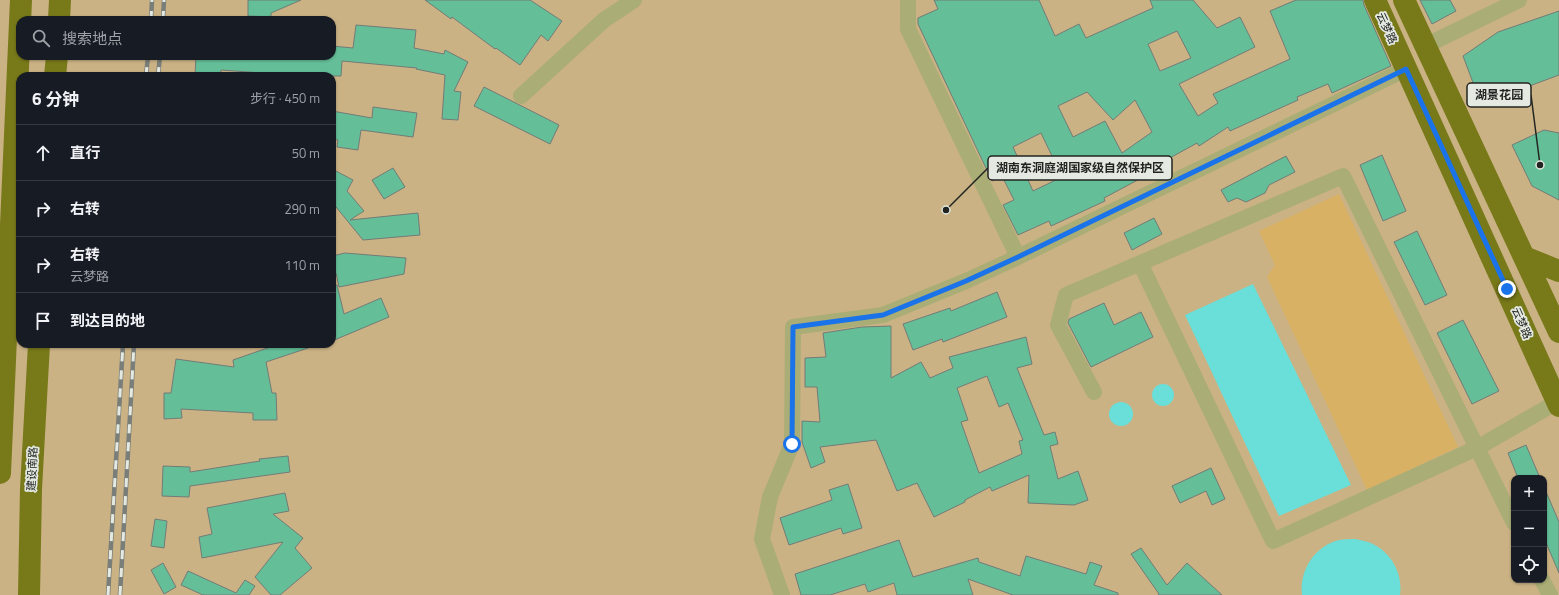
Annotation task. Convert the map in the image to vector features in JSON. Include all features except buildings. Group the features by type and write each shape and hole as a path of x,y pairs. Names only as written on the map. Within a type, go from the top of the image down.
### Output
{"main road":[{"path":"20,16 21,0"},
{"path":"59,16 60,0"},
{"name":"云梦路","path":"1375,0 1558,404"},
{"path":"1404,0 1559,332"},
{"path":"18,60 18,72"},
{"path":"55,72 56,60"},
{"path":"0,473 16,113"},
{"path":"1524,257 1559,271"},
{"name":"建设南路","path":"30,595 31,489 39,348"}],"street":[{"path":"521,96 604,20 634,0"},
{"path":"908,0 908,29 1018,257"},
{"path":"1425,46 1519,0"},
{"path":"782,595 762,539 770,497 792,444 793,327 883,315 966,281 1406,69"},
{"path":"1094,392 1058,325 1066,295 1343,176 1511,518"},
{"path":"1140,263 1272,541 1477,448 1558,404"},
{"path":"1544,583 1550,595"}],"shaded area":[{"path":"0,0 1559,0 1559,595 0,595"},
{"path":"1339,194 1458,447 1367,490 1267,277 1275,265 1259,231"}],"water":[{"path":"1253,284 1351,485 1279,516 1185,315"},
{"path":"1163,384 1171,387 1174,395 1171,403 1163,406 1155,403 1152,395 1155,387"},
{"path":"1121,402 1126,403 1132,409 1132,419 1126,425 1121,426 1116,425 1110,419 1109,414 1110,409 1116,403"},
{"path":"1355,539 1371,543 1390,558 1400,579 1400,595 1302,595 1303,577 1306,568 1316,553 1330,543 1341,540"}],"railway":[{"path":"151,16 152,0"},
{"path":"163,16 164,0"},
{"path":"146,72 148,60"},
{"path":"158,72 160,60"},
{"path":"108,595 123,348"},
{"path":"120,595 134,348"}],"place":[{"name":"湖景花园","path":"1540,165"},
{"name":"湖南东洞庭湖国家级自然保护区","path":"946,210"}],"route":[{"path":"792,444 793,327 883,315 966,281 1406,69 1507,289"}]}
